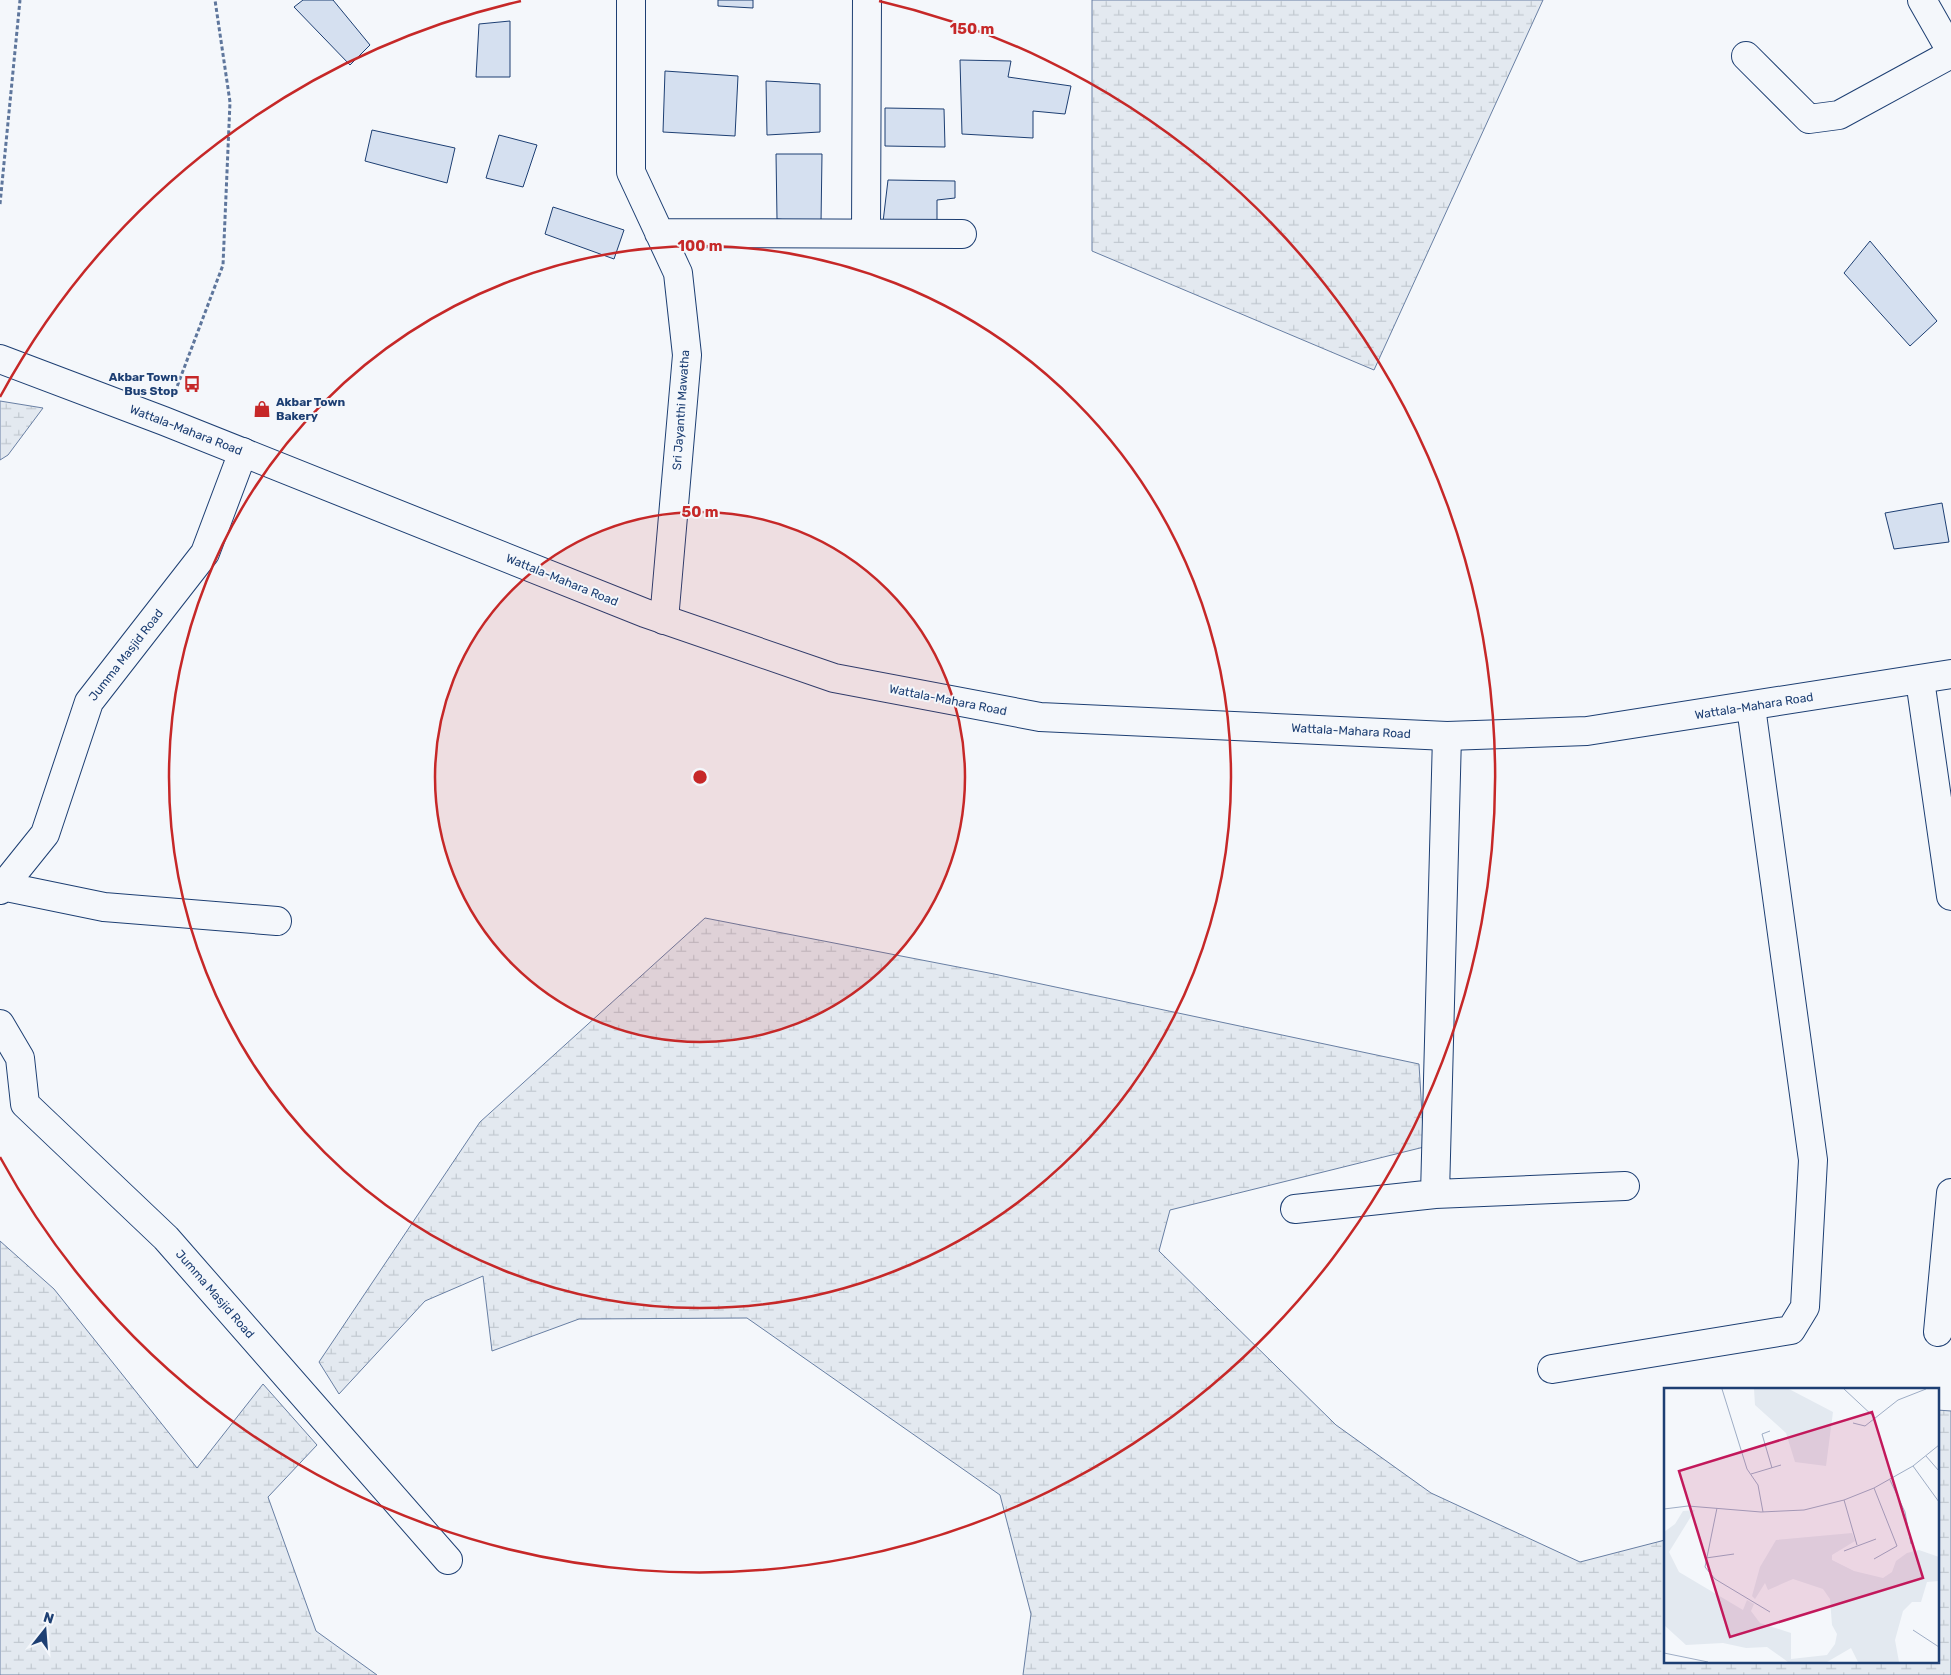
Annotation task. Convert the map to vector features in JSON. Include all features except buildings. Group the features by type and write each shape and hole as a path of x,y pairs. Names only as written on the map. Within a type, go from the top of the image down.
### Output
{"street":[{"name":"Sri Jayanthi Mawatha","path":"631,0 631,172 678,273 687,355 664,620"},
{"path":"866,233 867,0"},
{"path":"1746,56 1809,119 1839,115 1951,52 1922,0"},
{"path":"659,233 962,234"},
{"name":"Wattala-Mahara Road","path":"0,359 243,452 664,620 834,678 1040,717 1447,736 1587,731 1751,707 1951,674"},
{"name":"Jumma Masjid Road","path":"243,452 205,553 89,702 45,834 1,888 104,907 277,921"},
{"path":"1920,680 1951,896"},
{"path":"1552,1370 1791,1330 1805,1307 1813,1160 1751,707"},
{"path":"1435,1194 1447,736"},
{"name":"Jumma Masjid Road","path":"0,1024 20,1058 25,1104 166,1238 448,1560"},
{"path":"1295,1209 1435,1194 1625,1186"},
{"path":"1938,1332 1951,1193"}],"path":[{"path":"0,204 20,0"},
{"path":"164,421 224,265 230,102 215,0"}],"green space":[{"path":"1092,0 1543,0 1374,370 1092,251"},
{"path":"0,401 43,408 8,455 0,460"},
{"path":"705,918 994,974 1419,1064 1424,1147 1170,1210 1159,1251 1336,1425 1431,1493 1580,1562 1664,1540 1664,1662 1938,1662 1938,1410 1951,1411 1951,1675 1023,1675 1031,1614 1000,1495 747,1318 579,1319 492,1351 483,1276 425,1301 339,1394 319,1362 480,1122"},
{"path":"0,1241 54,1289 197,1468 263,1384 317,1445 268,1497 316,1631 377,1675 0,1675"}],"place":[{"name":"Akbar Town Bus Stop","path":"192,384"},
{"name":"Akbar Town Bakery","path":"262,409"}]}
